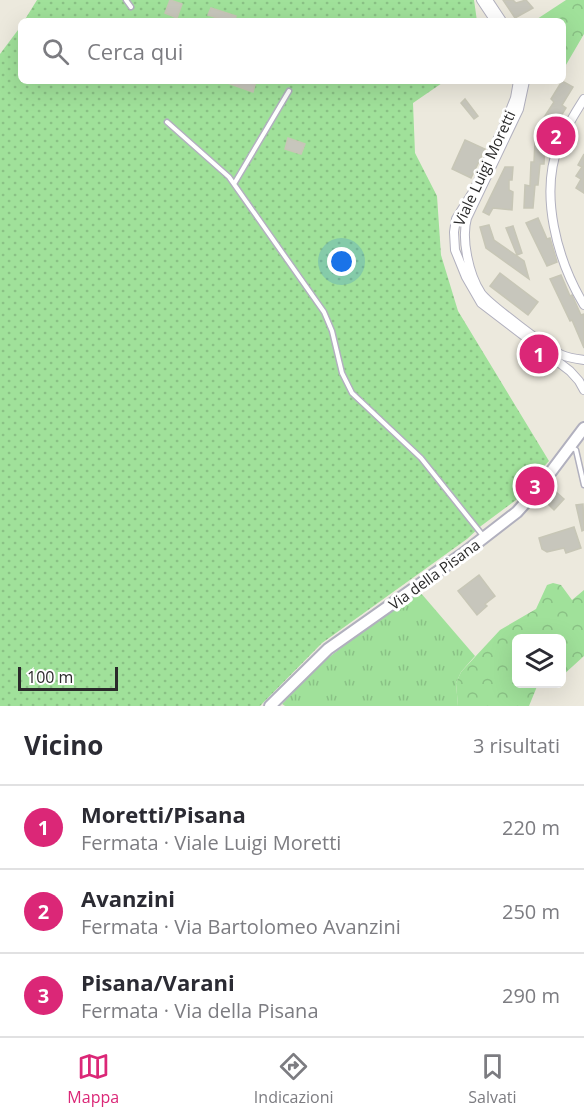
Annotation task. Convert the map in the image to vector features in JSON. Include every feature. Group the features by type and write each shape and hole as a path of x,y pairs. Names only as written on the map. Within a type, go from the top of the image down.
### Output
{"main road":[{"name":"Via della Pisana","path":"272,706 328,649 523,507 584,428"}],"street":[{"path":"481,0 493,18"},
{"path":"488,0 500,18"},
{"name":"Viale Luigi Moretti","path":"517,84 506,121 473,192 457,217 454,232 455,250 458,261 476,296 489,310 570,371 582,382 584,390"},
{"name":"Viale Luigi Moretti","path":"524,84 519,109 466,222 465,243 471,268 482,294 557,352 584,360"},
{"path":"584,99 557,151 550,207 558,244 584,305"},
{"path":"457,217 459,251 463,263 471,268"}],"lane":[{"path":"126,0 131,7"},
{"path":"234,184 289,91"},
{"path":"167,122 234,184 328,318 342,373 352,393 421,458 484,537"},
{"path":"571,447 576,450 584,485"}],"green space":[{"path":"37,0 474,0 477,18 26,18"},
{"path":"566,0 584,0 584,34 566,65 566,18 539,18"},
{"path":"18,30 18,84 441,84 413,103 415,153 437,196 441,255 458,311 549,461 528,483 516,500 467,539 322,643 260,706 0,706 0,54"},
{"path":"553,583 561,585 572,600 584,590 584,656 566,672 566,634 512,634 512,688 536,688 529,706 458,706 456,683 461,672 500,630 536,609 547,585"},
{"path":"420,592 475,656 461,672 456,683 458,706 285,706 282,704 315,668 363,631"}],"building":[{"path":"170,0 182,4 177,18 165,13"},
{"path":"503,0 513,0 516,3 526,0 533,8 515,18"},
{"path":"211,8 236,16 236,18 218,18 208,15"},
{"path":"566,83 573,87 562,105 566,108 553,129 541,122 554,102 551,99 560,84"},
{"path":"230,84 255,84 253,92"},
{"path":"465,99 478,116 474,119 461,103"},
{"path":"288,138 305,144 301,154 285,149"},
{"path":"465,140 485,149 471,178 452,169"},
{"path":"535,140 545,141 544,164 540,164 533,208 524,208 525,185 530,186"},
{"path":"584,154 584,193 576,188 581,179 576,176 582,167 578,165"},
{"path":"505,167 513,167 512,180 509,180 509,190 513,192 512,210 493,208 489,215 483,212"},
{"path":"538,218 547,239 550,238 557,262 547,266 526,223"},
{"path":"489,225 494,240 524,261 529,279 486,248 480,227"},
{"path":"513,226 522,253 517,255 506,228"},
{"path":"500,273 538,302 528,315 490,286"},
{"path":"561,275 581,315 584,314 584,348 550,279"},
{"path":"555,491 564,499 554,510 546,502"},
{"path":"583,504 584,530 582,531 576,505"},
{"path":"574,527 581,548 566,553 564,548 547,552 542,549 539,538"},
{"path":"479,575 495,596 477,615 458,591"}],"place":[{"name":"Avanzini","path":"556,136"},
{"name":"Moretti/Pisana","path":"539,354"},
{"name":"Pisana/Varani","path":"535,486"}]}
